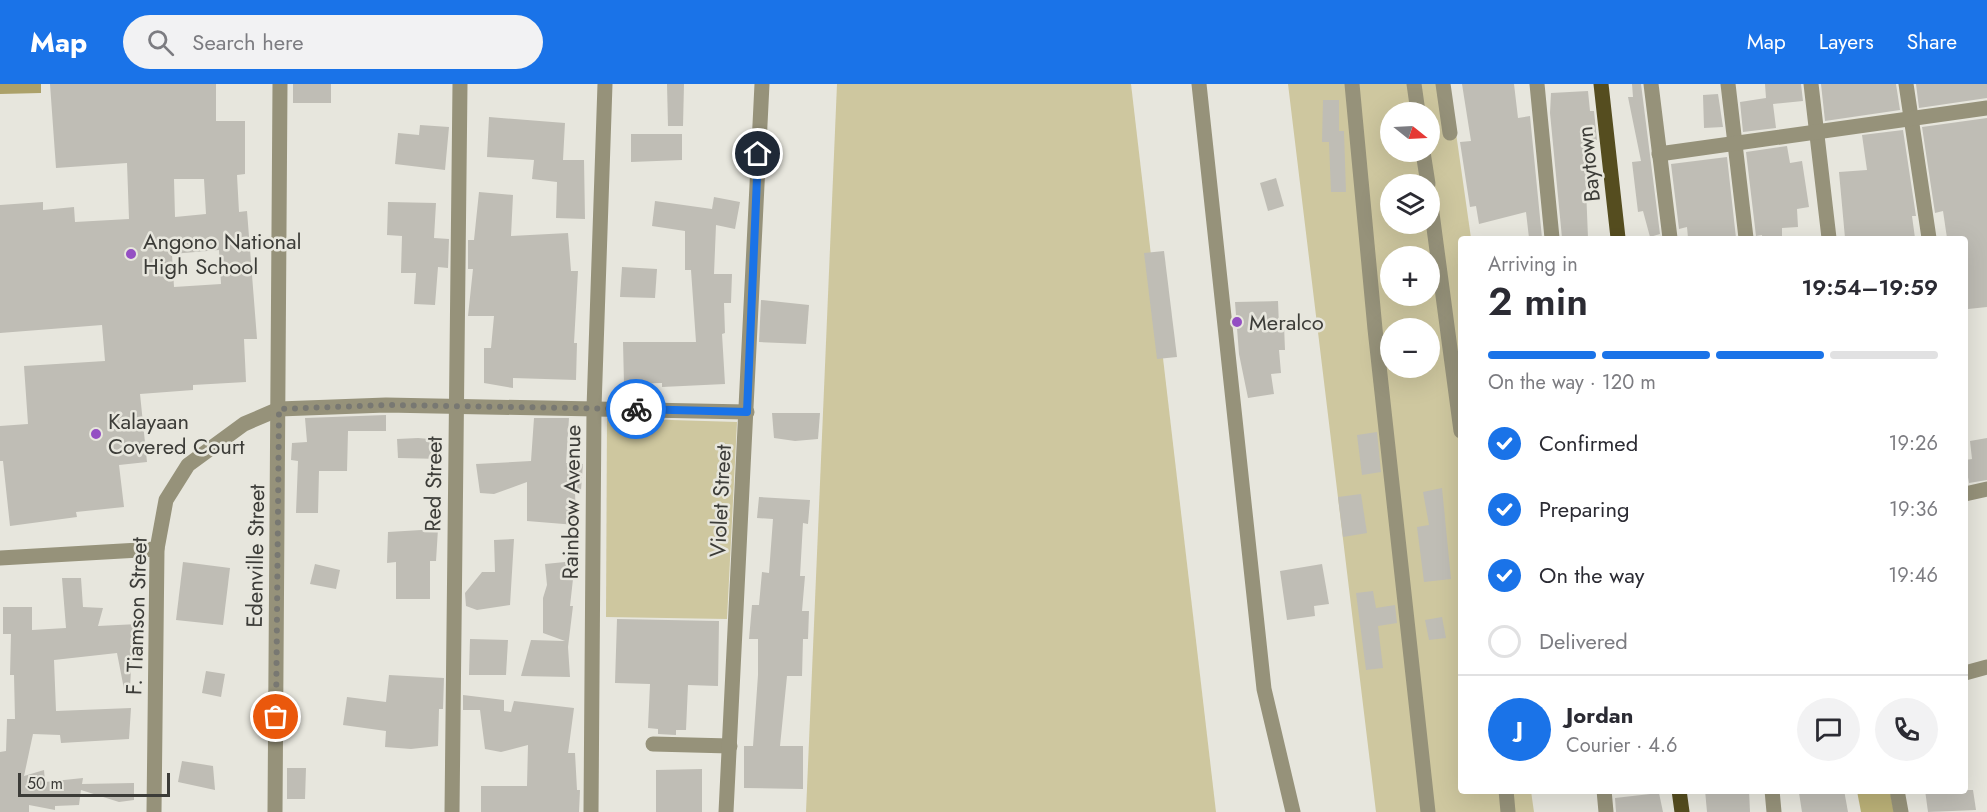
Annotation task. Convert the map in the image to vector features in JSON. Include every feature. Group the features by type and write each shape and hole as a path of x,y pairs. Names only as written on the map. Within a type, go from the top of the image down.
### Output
{"main road":[{"name":"Baytown","path":"1602,84 1618,236"},
{"path":"1680,794 1682,812"}],"street":[{"name":"Edenville Street","path":"275,812 280,84"},
{"name":"Red Street","path":"452,812 460,84"},
{"name":"Rainbow Avenue","path":"591,812 594,408 605,84"},
{"name":"Violet Street","path":"726,812 762,84"},
{"path":"1199,84 1264,689 1293,812"},
{"path":"1352,84 1375,329 1428,812"},
{"path":"1414,84 1417,102"},
{"path":"1443,84 1450,133"},
{"path":"1537,84 1552,236"},
{"path":"1651,84 1670,236"},
{"path":"1728,84 1746,236"},
{"path":"1811,84 1829,236"},
{"path":"1906,84 1929,236"},
{"path":"1659,154 1987,108"},
{"path":"1435,234 1458,408"},
{"path":"279,409 386,405 747,412"},
{"name":"F. Tiamson Street","path":"154,812 157,549 166,500 188,465 244,424 279,409"},
{"path":"1968,492 1987,489"},
{"path":"0,558 157,549"},
{"path":"1968,672 1987,667"},
{"path":"653,744 730,746"},
{"path":"1506,794 1508,812"},
{"path":"1604,794 1606,812"},
{"path":"1772,794 1774,812"},
{"path":"1898,794 1901,812"}],"shaded area":[{"path":"0,84 41,84 41,93 0,94"},
{"path":"837,84 1131,84 1216,812 806,812"},
{"path":"1288,84 1449,84 1471,236 1458,236 1458,794 1531,794 1534,812 1376,812"},
{"path":"607,418 737,422 727,619 606,617"},
{"path":"1858,794 1891,794 1894,812 1861,812"}],"building":[{"name":"Angono National High School","path":"50,84 216,84 216,121 245,121 245,174 237,175 239,212 247,211 257,339 244,339 246,382 193,385 193,390 140,394 147,462 119,465 124,507 76,512 77,517 10,526 3,461 0,461 0,426 28,424 24,366 105,361 102,325 0,333 0,205 43,202 43,210 74,207 75,222 129,219 127,163 56,168","holes":["174,179 204,179 206,214 175,217","219,250 221,284 174,287 172,254"]},
{"path":"293,84 331,84 331,103 293,103"},
{"path":"667,84 684,84 683,126 668,126"},
{"path":"1462,84 1514,84 1518,118 1530,116 1542,236 1529,236 1526,212 1479,224 1476,206 1470,207 1460,142 1471,141"},
{"path":"1632,84 1641,84 1660,234 1653,236 1650,236 1643,211 1638,212 1632,162 1641,161 1628,97 1633,97"},
{"path":"1765,84 1801,84 1803,101 1773,104 1776,128 1743,132 1740,102 1766,98"},
{"path":"1821,84 1896,84 1900,110 1825,121"},
{"path":"1916,84 1987,84 1987,98 1919,108"},
{"path":"1588,91 1590,111 1594,111 1597,140 1590,141 1591,163 1585,163 1588,236 1562,236 1550,113 1551,93"},
{"path":"1718,94 1723,127 1704,128 1703,95"},
{"path":"1323,100 1339,100 1339,131 1344,131 1346,192 1331,192 1329,142 1322,142"},
{"path":"489,117 565,123 563,160 584,160 585,219 556,218 557,182 532,179 534,160 487,157"},
{"path":"1987,118 1987,307 1968,309 1968,236 1947,236 1943,211 1935,213 1922,127"},
{"path":"420,125 449,127 445,170 395,164 398,133 419,135"},
{"path":"1903,130 1916,216 1912,216 1915,236 1845,236 1839,172 1867,170 1862,135"},
{"path":"631,134 682,134 682,160 631,162"},
{"path":"1787,146 1790,163 1802,161 1809,207 1797,209 1798,227 1782,228 1782,236 1756,236 1746,152"},
{"path":"1727,157 1736,236 1688,236 1687,227 1679,229 1671,164"},
{"path":"1276,178 1284,206 1268,211 1260,183"},
{"path":"479,192 513,195 511,236 568,233 571,271 578,271 574,343 577,343 576,380 513,378 513,388 484,383 484,348 491,348 494,316 468,316 473,269 468,269 468,240 474,240"},
{"path":"714,197 740,202 735,229 716,225 714,274 732,274 731,303 724,303 725,333 722,334 725,384 662,387 662,383 624,384 623,342 696,342 691,270 685,270 685,231 652,226 655,201 712,209"},
{"path":"388,202 436,203 434,238 449,239 448,268 438,267 435,305 414,304 416,273 401,273 402,236 387,235"},
{"path":"1164,251 1177,357 1157,359 1144,253"},
{"path":"622,267 657,269 655,298 620,297"},
{"path":"761,300 809,305 806,344 759,342"},
{"path":"1278,301 1279,326 1284,325 1285,350 1279,350 1281,373 1271,374 1274,394 1248,398 1239,354 1235,302"},
{"path":"772,413 820,413 818,439 795,441 774,438"},
{"path":"386,415 386,431 348,431 347,471 319,471 318,513 296,513 298,461 291,460 292,443 307,442 305,418"},
{"path":"534,418 569,418 566,463 583,464 581,490 575,490 576,525 527,521 527,482 494,494 480,493 476,464 531,461"},
{"path":"1377,432 1381,472 1362,475 1357,435"},
{"path":"1987,438 1987,480 1969,483 1968,460 1972,459 1970,441"},
{"path":"397,439 442,440 442,459 398,458"},
{"path":"1442,488 1451,579 1424,582 1417,527 1429,525 1423,492"},
{"path":"1361,494 1367,533 1343,537 1338,497"},
{"path":"759,497 810,500 808,524 803,523 800,576 805,576 802,611 809,611 808,639 803,639 802,676 787,676 780,746 803,746 803,789 744,788 744,746 753,746 758,675 758,639 749,639 752,605 759,605 762,572 769,573 773,519 757,518"},
{"path":"438,529 436,561 430,561 430,599 396,599 396,562 387,563 388,532"},
{"path":"514,539 510,605 477,610 466,606 465,593 482,572 495,572 494,540"},
{"path":"575,561 568,647 570,677 521,676 531,640 565,641 543,633 543,598 547,585 545,564"},
{"path":"183,562 230,568 223,625 176,620"},
{"path":"315,564 340,570 336,589 310,584"},
{"path":"1322,564 1329,604 1314,606 1315,616 1287,620 1280,571"},
{"path":"62,578 81,578 83,607 103,608 98,626 138,624 137,650 132,649 130,689 124,689 117,653 54,660 56,711 131,708 129,739 61,743 60,735 33,734 24,776 44,770 45,782 83,778 82,784 134,783 134,800 119,802 81,790 79,805 55,806 55,810 29,805 29,812 0,812 0,752 6,751 7,719 15,719 14,675 10,675 11,634 3,634 3,607 32,607 32,630 66,628"},
{"path":"1373,591 1376,608 1395,605 1397,623 1378,626 1383,668 1366,670 1356,593"},
{"path":"1442,617 1446,638 1429,640 1425,620"},
{"path":"617,619 719,621 718,686 688,685 686,730 676,730 676,735 658,734 658,729 648,728 650,684 615,683"},
{"path":"470,639 508,640 506,675 469,675"},
{"path":"206,671 225,674 221,697 202,693"},
{"path":"389,675 444,678 443,709 439,709 438,746 411,749 385,747 386,731 343,725 347,697 386,702"},
{"path":"463,695 504,700 504,711 511,712 514,701 574,708 568,753 575,753 577,790 580,790 579,812 481,812 481,786 527,786 528,745 501,752 485,749 480,710 463,710"},
{"path":"182,761 213,766 215,790 178,782"},
{"path":"287,768 306,768 305,799 287,799"},
{"path":"702,769 702,812 656,812 656,770"},
{"path":"1968,790 1973,790 1976,810 1928,812 1926,794 1968,794"},
{"path":"1659,794 1663,812 1616,812 1615,798"},
{"path":"1705,794 1749,794 1750,812 1707,812"},
{"path":"1799,794 1845,794 1848,812 1802,812"}],"way so far":[{"path":"276,717 279,409 386,405 636,409"}],"place":[{"name":"Angono National High School","path":"131,254"},
{"name":"Meralco","path":"1237,322"},
{"name":"Kalayaan Covered Court","path":"96,434"}],"route":[{"path":"636,409 747,412 758,154"}]}
